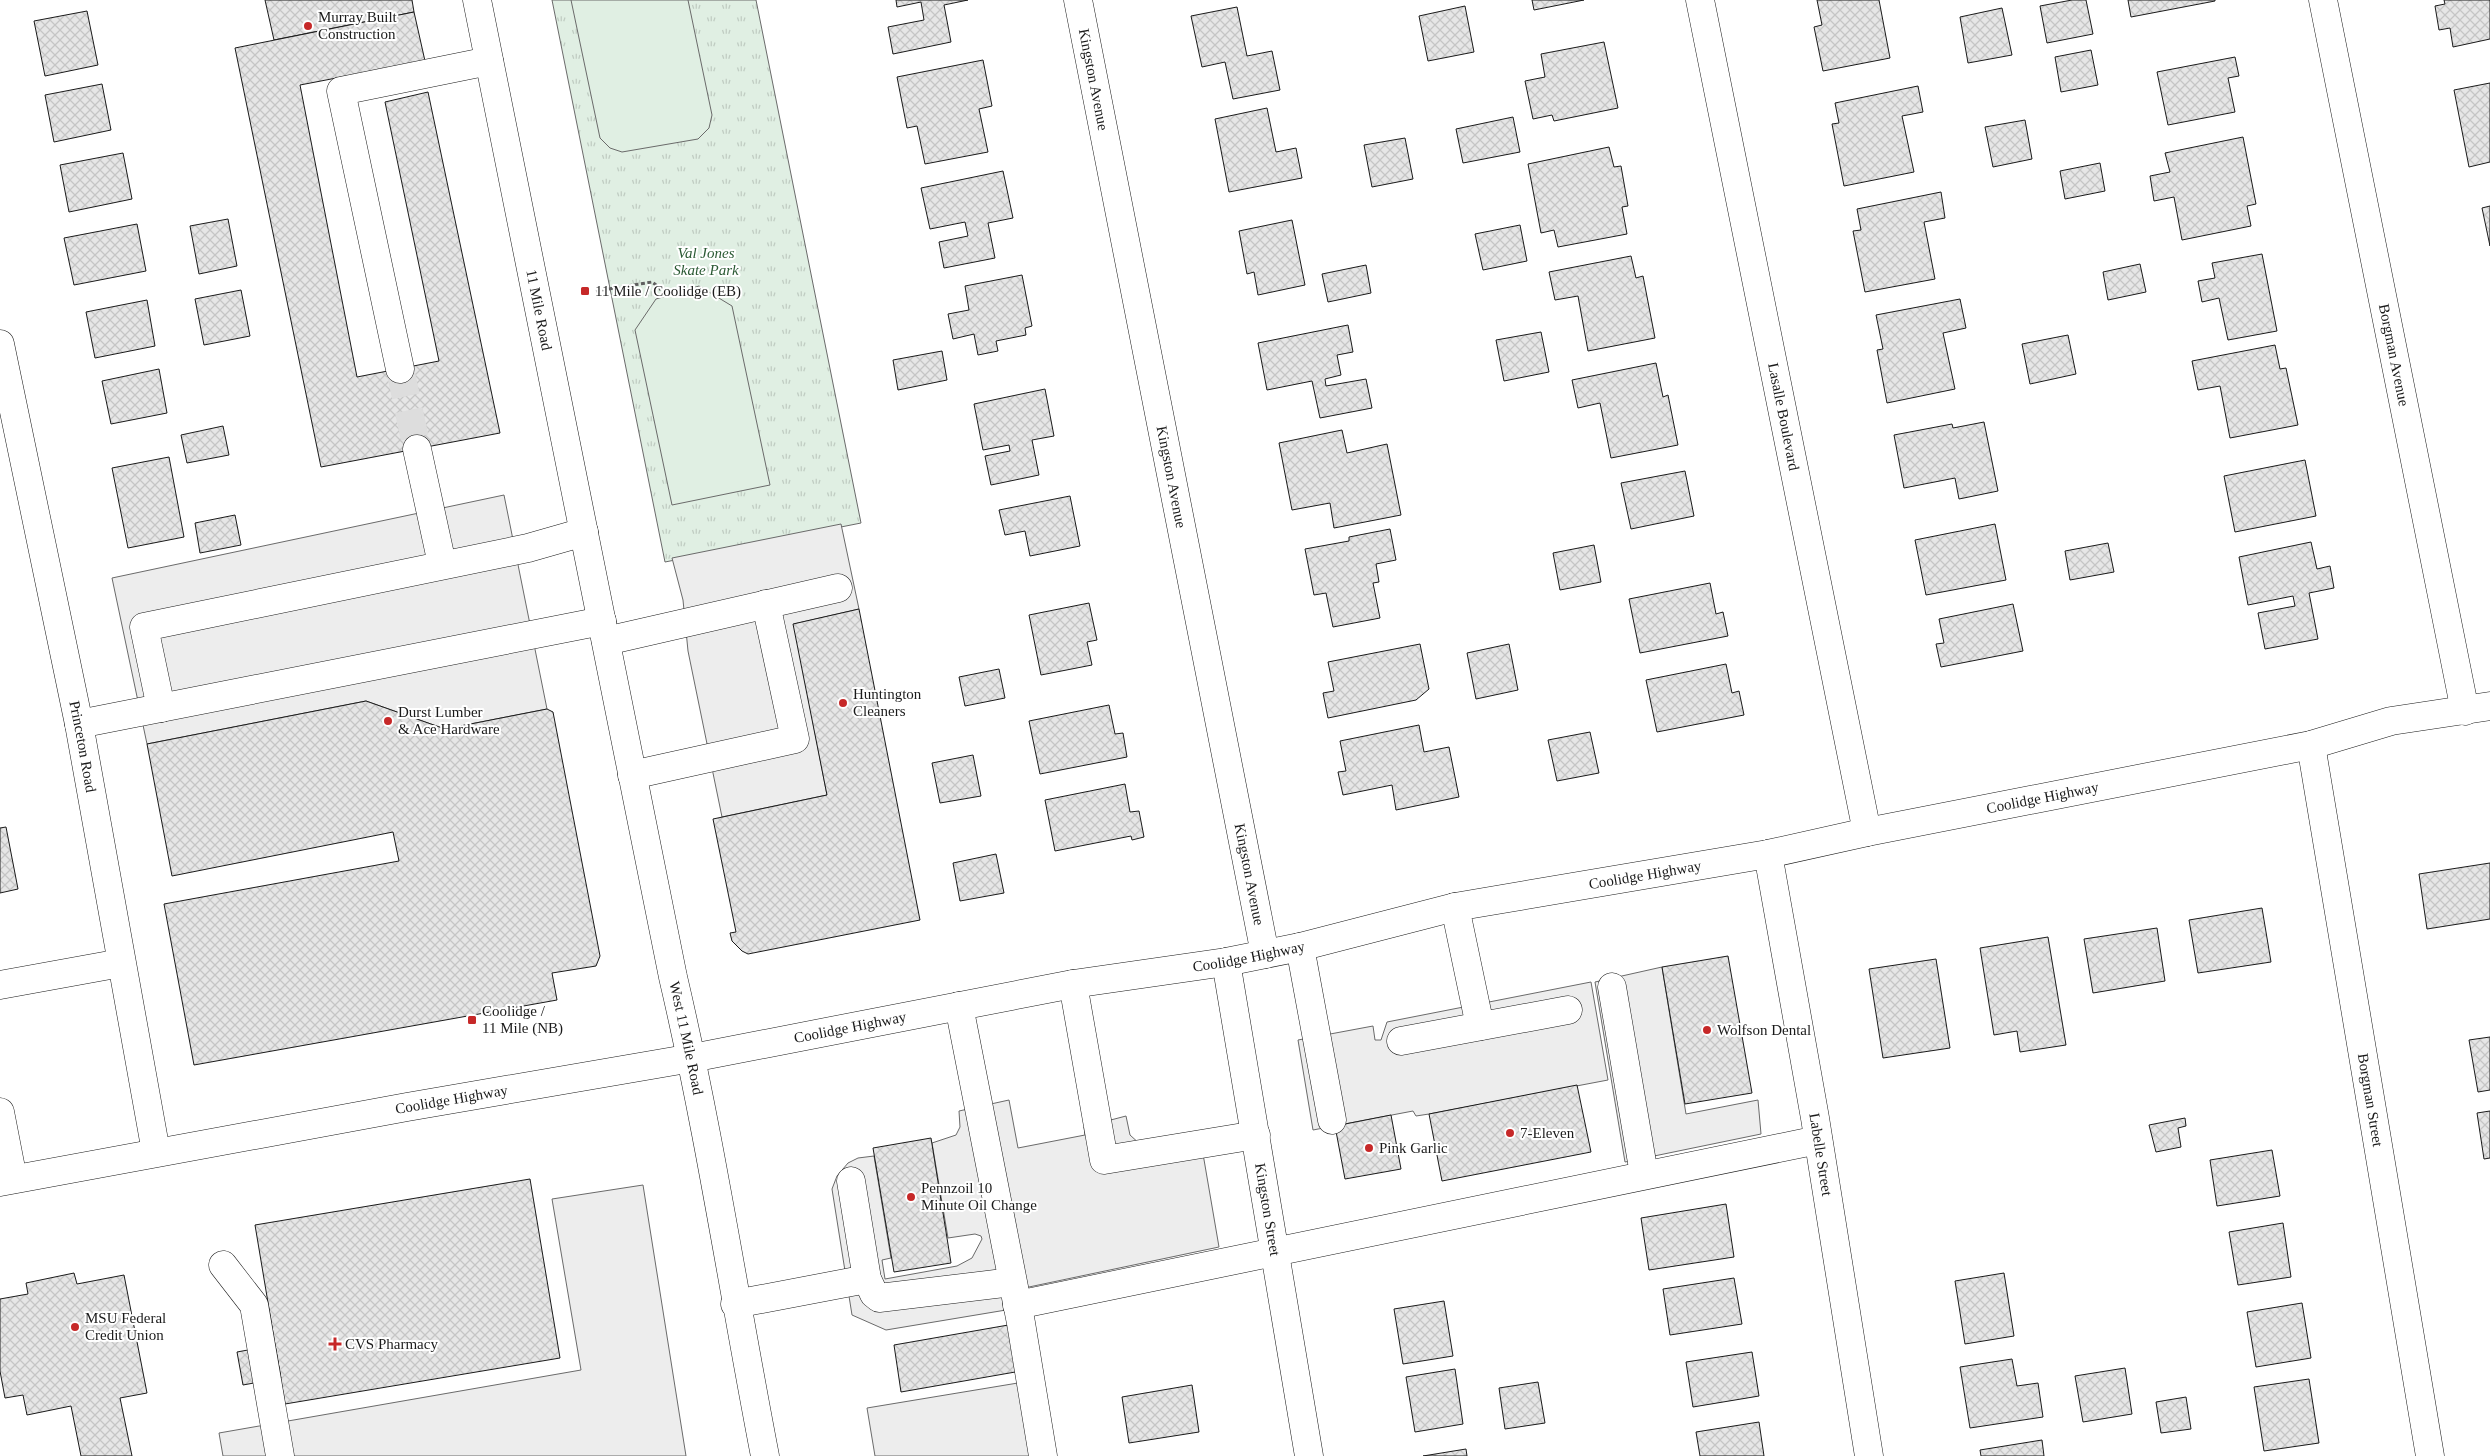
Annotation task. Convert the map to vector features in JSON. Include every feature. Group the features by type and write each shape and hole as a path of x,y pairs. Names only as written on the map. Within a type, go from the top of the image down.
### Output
{"street":[{"name":"11 Mile Road","path":"477,0 604,631"},
{"name":"Kingston Avenue","path":"1078,0 1265,954"},
{"name":"Lasalle Boulevard","path":"1700,0 1867,832"},
{"name":"Borgman Avenue","path":"2323,0 2478,709"},
{"path":"400,369 341,91 489,61"},
{"name":"Princeton Road","path":"0,344 79,724 156,1152"},
{"path":"417,449 442,564"},
{"path":"161,708 144,627 442,564 528,548 584,532"},
{"path":"79,724 161,708 766,604 838,588"},
{"path":"632,775 795,739 766,604"},
{"name":"West 11 Mile Road","path":"604,631 673,976 707,1132 735,1304 765,1456"},
{"name":"Coolidge Highway","path":"7,1180 692,1058 1073,984 1226,962 1300,947 1455,907 1768,854 1867,832 2311,745 2391,721 2478,709"},
{"name":"Borgman Street","path":"2311,745 2430,1456"},
{"name":"Labelle Street","path":"1768,854 1818,1140 1869,1456"},
{"path":"1455,907 1480,1026"},
{"path":"1300,947 1332,1120"},
{"name":"Kingston Street","path":"1226,962 1309,1456"},
{"path":"0,985 121,963"},
{"path":"1073,984 1104,1160 1256,1136"},
{"path":"1612,988 1644,1174"},
{"path":"959,1006 1043,1456"},
{"path":"1401,1042 1568,1010"},
{"path":"0,1112 7,1180"},
{"path":"851,1181 867,1279 876,1296 882,1299 1014,1293 1276,1252 1644,1174 1818,1140"},
{"path":"223,1264 254,1305 280,1456"},
{"path":"735,1304 867,1279"}],"path":[{"path":"596,291 652,282 660,288 663,297"}],"green space":[{"name":"Val Jones Skate Park","path":"552,0 756,0 861,523 665,562"},
{"path":"571,0 688,0 712,115 709,128 698,139 622,152 610,148 600,138"},
{"path":"699,286 732,306 770,485 672,505 635,330 656,299"}],"shaded area":[{"path":"504,495 547,709 445,729 366,701 147,744 112,578"},
{"path":"841,524 859,609 794,624 827,795 722,817 688,651 683,600 672,558"},
{"path":"1662,967 1686,1114 1758,1100 1761,1134 1625,1162 1595,982"},
{"path":"1591,982 1608,1080 1429,1114 1416,1116 1413,1111 1313,1130 1298,1040 1373,1026 1375,1040 1381,1040 1387,1022"},
{"path":"1009,1100 1018,1148 1085,1135 1084,1127 1126,1116 1130,1135 1141,1145 1202,1148 1219,1247 1010,1291 1012,1309 886,1330 852,1315 832,1189 837,1176 848,1163 858,1158 874,1156 891,1258 882,1260 885,1279 957,1266 972,1258 982,1239 981,1236 975,1234 948,1238 932,1143 956,1135 960,1127 959,1111"},
{"path":"643,1185 686,1456 223,1456 219,1433 581,1370 552,1199"},
{"path":"1030,1381 1042,1456 875,1456 867,1408"}],"building":[{"name":"Murray Built Construction","path":"265,0 412,0 414,12 274,40"},
{"path":"896,0 968,0 944,5 951,42 893,54 888,27 924,20 921,2 897,7"},
{"path":"1532,0 1584,0 1534,10"},
{"path":"1817,0 1879,0 1890,58 1823,71 1814,27 1822,25"},
{"path":"2072,0 2086,0 2093,34 2047,43 2040,6"},
{"path":"2128,0 2215,0 2215,1 2131,17"},
{"path":"2444,0 2490,0 2490,39 2453,47 2450,28 2439,30 2435,6 2445,4"},
{"path":"1465,6 1474,52 1428,61 1419,16"},
{"path":"1237,7 1247,56 1272,51 1280,90 1233,99 1225,62 1202,67 1191,16"},
{"path":"2002,8 2012,55 1968,63 1960,17"},
{"path":"87,11 98,65 45,76 34,21"},
{"path":"414,12 425,61 300,85 357,377 439,361 385,102 428,92 500,433 321,467 235,48"},
{"path":"1604,42 1618,108 1554,121 1552,115 1533,119 1525,81 1545,77 1541,54"},
{"path":"2091,50 2098,85 2061,92 2055,57"},
{"path":"2235,57 2239,76 2228,78 2235,112 2168,125 2157,72"},
{"path":"983,60 992,106 979,109 988,152 925,164 917,126 907,128 897,77"},
{"path":"2490,83 2490,162 2469,167 2454,90"},
{"path":"102,84 111,130 54,142 45,95"},
{"path":"1918,86 1923,112 1902,116 1914,172 1844,186 1832,124 1839,123 1835,103"},
{"path":"1267,108 1276,152 1296,148 1302,178 1229,192 1215,119"},
{"path":"1513,117 1520,152 1463,163 1456,129"},
{"path":"2025,120 2032,159 1993,167 1985,127"},
{"path":"2243,137 2256,204 2247,206 2251,226 2182,240 2174,197 2154,201 2150,176 2170,172 2165,153"},
{"path":"1405,138 1413,179 1372,187 1364,145"},
{"path":"1609,147 1614,167 1621,166 1628,206 1622,207 1627,234 1558,247 1554,230 1541,233 1528,164"},
{"path":"123,153 132,199 69,212 60,165"},
{"path":"2100,163 2105,191 2065,199 2060,171"},
{"path":"1003,171 1013,218 988,223 995,258 944,268 939,242 968,236 965,222 930,229 921,188"},
{"path":"1941,192 1945,218 1924,222 1935,279 1865,292 1853,231 1861,230 1857,209"},
{"path":"2490,206 2490,246 2482,208"},
{"path":"228,219 237,266 199,274 190,226"},
{"path":"1292,220 1305,285 1258,295 1254,272 1247,274 1239,231"},
{"path":"137,224 146,271 74,285 64,238"},
{"path":"1520,225 1527,261 1483,270 1475,234"},
{"path":"2262,254 2277,331 2228,340 2219,298 2202,302 2198,281 2215,278 2212,263"},
{"path":"1631,256 1636,278 1643,276 1655,338 1588,351 1578,296 1555,300 1549,272"},
{"path":"2140,264 2146,292 2108,300 2103,272"},
{"path":"1366,265 1371,293 1328,302 1322,274"},
{"path":"1022,275 1032,326 1025,328 1026,335 996,341 998,351 978,355 974,334 953,339 948,314 969,310 965,286"},
{"path":"241,290 250,336 204,345 195,299"},
{"path":"1960,299 1966,328 1943,333 1955,389 1887,403 1877,350 1883,349 1876,315"},
{"path":"147,300 155,346 95,358 86,312"},
{"path":"1348,325 1353,352 1337,355 1341,375 1325,379 1326,386 1366,379 1372,408 1320,418 1312,381 1267,390 1258,343"},
{"path":"1541,332 1549,372 1504,381 1496,340"},
{"path":"2068,335 2076,374 2030,384 2022,344"},
{"path":"2275,345 2280,369 2286,368 2298,425 2230,438 2220,386 2198,390 2192,361"},
{"path":"942,351 947,380 898,390 893,360"},
{"path":"1656,363 1663,397 1668,395 1678,445 1611,458 1600,403 1578,408 1572,380"},
{"path":"159,369 167,413 111,424 102,381"},
{"path":"1045,389 1054,436 1032,440 1039,475 991,485 985,456 1010,451 1009,445 983,450 974,404"},
{"path":"1984,422 1998,491 1959,499 1955,478 1904,488 1894,435 1952,424 1953,428"},
{"path":"223,426 229,455 187,463 181,435"},
{"path":"1342,430 1347,453 1387,444 1401,515 1334,528 1330,503 1292,510 1279,443"},
{"path":"169,457 184,537 128,548 112,468"},
{"path":"2305,460 2316,516 2235,532 2224,476"},
{"path":"1685,471 1694,516 1631,529 1621,483"},
{"path":"1070,496 1080,546 1030,556 1025,531 1005,535 999,510"},
{"path":"235,515 241,545 200,553 195,523"},
{"path":"1995,524 2006,580 1926,595 1915,540"},
{"path":"1390,529 1396,560 1376,564 1379,582 1373,583 1380,618 1333,627 1326,593 1314,595 1305,549 1349,541 1349,537"},
{"path":"2311,542 2317,569 2330,566 2334,588 2309,593 2318,639 2265,649 2258,613 2295,606 2293,596 2248,605 2239,557"},
{"path":"2108,543 2114,572 2070,580 2065,551"},
{"path":"1594,545 1601,582 1560,590 1553,553"},
{"path":"1710,583 1716,614 1723,612 1728,636 1640,653 1629,599"},
{"path":"1089,603 1097,640 1087,642 1092,665 1041,675 1029,615"},
{"path":"2013,604 2023,651 1941,667 1936,644 1944,643 1939,619"},
{"name":"Huntington Cleaners","path":"859,609 920,920 748,954 732,941 730,933 736,932 713,819 827,795 793,624"},
{"path":"1420,644 1429,689 1416,700 1328,718 1323,693 1334,691 1328,662"},
{"path":"1509,644 1518,690 1476,699 1467,653"},
{"path":"1726,664 1732,693 1739,691 1744,715 1657,732 1646,680"},
{"path":"999,669 1005,698 965,706 959,677"},
{"path":"366,701 445,729 547,709 553,712 600,956 596,966 552,973 557,1000 194,1065 164,904 399,861 393,832 172,876 147,744"},
{"path":"1109,705 1115,734 1123,733 1127,757 1040,774 1029,721"},
{"path":"1419,725 1424,752 1449,747 1459,797 1396,810 1392,785 1343,795 1338,772 1346,771 1340,741"},
{"path":"1590,732 1599,773 1557,781 1548,740"},
{"path":"973,755 981,796 940,803 932,763"},
{"path":"1125,784 1130,812 1139,811 1144,837 1132,840 1131,836 1055,851 1045,800"},
{"path":"6,827 18,889 0,893 0,828"},
{"path":"996,854 1004,893 960,901 953,863"},
{"path":"2490,863 2490,919 2427,929 2419,874"},
{"path":"2262,908 2271,962 2198,973 2189,920"},
{"path":"2157,928 2165,981 2093,993 2084,939"},
{"path":"2048,937 2066,1045 2020,1052 2017,1031 1994,1035 1980,948"},
{"name":"Wolfson Dental","path":"1728,956 1752,1093 1685,1104 1662,967"},
{"path":"1936,959 1950,1048 1883,1058 1869,969"},
{"path":"2490,1037 2490,1090 2478,1092 2469,1040"},
{"name":"7-Eleven","path":"1577,1085 1591,1152 1442,1181 1429,1114"},
{"path":"2490,1111 2490,1158 2484,1159 2477,1113"},
{"path":"1391,1115 1401,1169 1345,1179 1335,1126"},
{"path":"2185,1118 2186,1126 2178,1128 2181,1147 2156,1152 2149,1125"},
{"name":"Pennzoil 10 Minute Oil Change","path":"931,1138 951,1263 894,1272 873,1148"},
{"path":"2272,1150 2280,1196 2217,1206 2210,1160"},
{"name":"CVS Pharmacy","path":"530,1179 560,1358 285,1404 255,1225"},
{"path":"1726,1204 1734,1257 1649,1270 1641,1218"},
{"path":"2283,1223 2291,1277 2238,1285 2229,1232"},
{"path":"74,1273 77,1284 124,1275 147,1393 120,1398 132,1456 81,1456 71,1406 27,1415 23,1395 5,1398 0,1371 0,1299 28,1294 26,1283"},
{"path":"2004,1273 2014,1336 1965,1344 1955,1281"},
{"path":"1734,1278 1742,1324 1670,1335 1663,1289"},
{"path":"1444,1301 1453,1356 1403,1364 1394,1309"},
{"path":"2302,1303 2311,1358 2256,1367 2247,1312"},
{"path":"1014,1324 1021,1371 901,1392 894,1345"},
{"path":"275,1345 281,1378 243,1385 237,1352"},
{"path":"1752,1352 1759,1396 1693,1407 1686,1362"},
{"path":"2012,1359 2017,1386 2038,1383 2043,1417 1970,1428 1960,1367"},
{"path":"2125,1368 2132,1414 2083,1422 2075,1376"},
{"path":"1455,1369 1463,1424 1415,1432 1406,1377"},
{"path":"2309,1379 2319,1443 2264,1451 2254,1387"},
{"path":"1538,1382 1545,1423 1505,1429 1499,1388"},
{"path":"1192,1385 1199,1432 1129,1443 1122,1397"},
{"path":"2186,1397 2191,1429 2161,1433 2156,1402"},
{"path":"1759,1422 1764,1456 1700,1456 1696,1432"},
{"path":"2042,1440 2044,1456 1981,1456 1980,1450"},
{"path":"1466,1449 1467,1456 1423,1456"}],"tunnel":[{"path":"400,369 417,449"}],"place":[{"name":"Murray Built Construction","path":"308,26"},
{"name":"11 Mile / Coolidge (EB)","path":"585,291"},
{"name":"Huntington Cleaners","path":"843,703"},
{"name":"Durst Lumber & Ace Hardware","path":"388,721"},
{"name":"Coolidge / 11 Mile (NB)","path":"472,1020"},
{"name":"Wolfson Dental","path":"1707,1030"},
{"name":"7-Eleven","path":"1510,1133"},
{"name":"Pink Garlic","path":"1369,1148"},
{"name":"Pennzoil 10 Minute Oil Change","path":"911,1197"},
{"name":"MSU Federal Credit Union","path":"75,1327"},
{"name":"CVS Pharmacy","path":"335,1344"}]}
